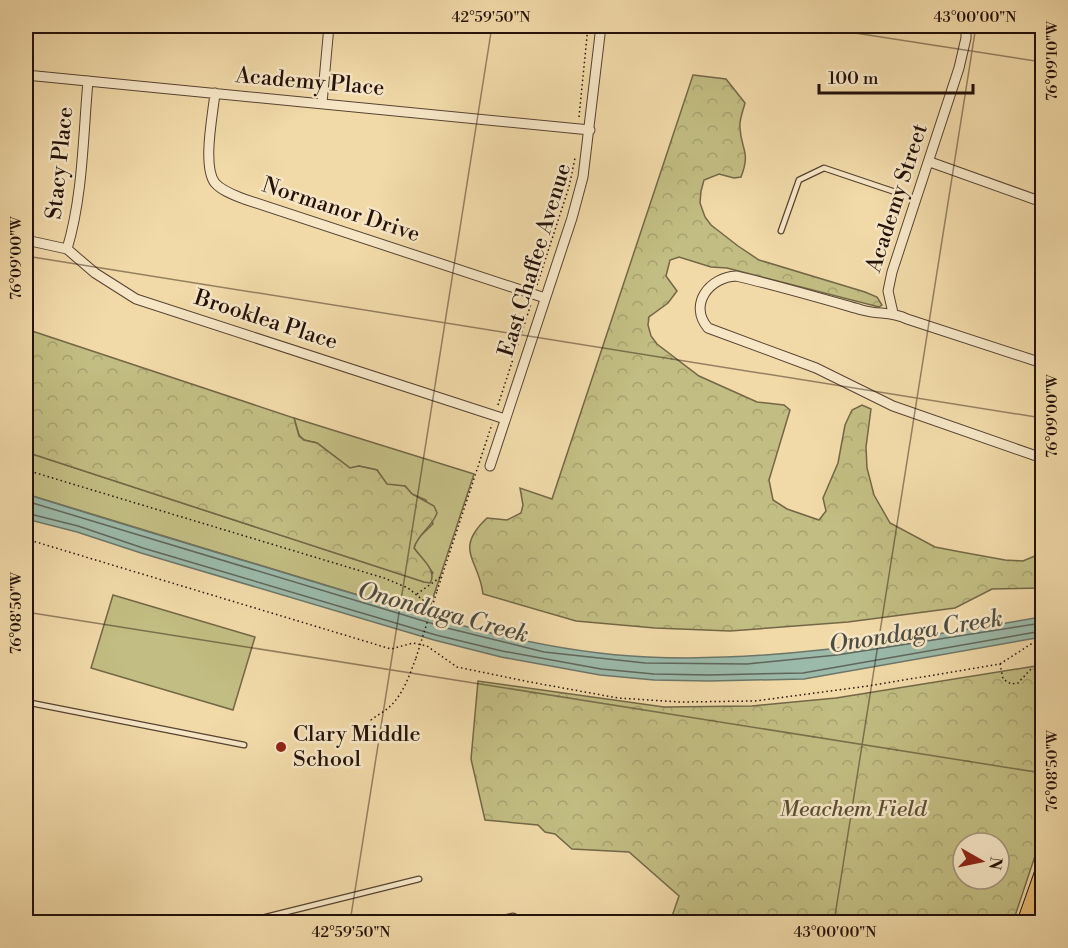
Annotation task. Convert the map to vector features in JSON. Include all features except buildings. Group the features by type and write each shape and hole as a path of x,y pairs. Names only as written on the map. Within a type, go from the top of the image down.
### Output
{"main road":[{"path":"1036,26 1042,26"},
{"path":"1025,922 1041,884"}],"street":[{"path":"322,103 329,26"},
{"name":"East Chaffee Avenue","path":"490,466 572,218 583,177 601,26"},
{"name":"Academy Street","path":"893,313 888,291 892,272 959,68 966,38 966,26"},
{"name":"Academy Place","path":"26,75 590,130"},
{"name":"Stacy Place","path":"67,249 79,180 88,81"},
{"name":"Normanor Drive","path":"215,93 209,153 213,181 220,188 244,199 545,298"},
{"path":"930,162 1042,202"},
{"name":"Brooklea Place","path":"26,240 67,249 95,273 136,299 505,419"},
{"path":"1039,457 893,406 816,368 708,328 704,323 701,306 703,295 712,283 725,276 736,276 807,292 865,311 893,313 1042,363"}],"lane":[{"path":"781,231 799,180 825,168 916,199"},
{"path":"1039,457 1042,435"},
{"path":"26,704 31,703 244,746"},
{"path":"261,922 266,918 419,879"},
{"path":"488,922 513,916 526,922"}],"path":[{"path":"578,129 588,26"},
{"path":"381,739 375,735 371,720 388,708 398,696 407,683 416,658 569,187 576,149"},
{"path":"26,470 384,578 408,588 424,601"},
{"path":"26,540 391,649 413,643 427,646 457,667 618,698 680,702 755,701 868,686 999,664 1042,637"},
{"path":"416,594 442,575"},
{"path":"999,664 1003,679 1011,684 1018,683 1031,669 1042,669"}],"green space":[{"path":"693,75 726,79 745,103 740,125 745,156 741,177 734,178 719,174 704,180 700,203 711,225 759,260 865,292 877,297 882,305 879,307 727,268 711,267 679,257 670,260 666,276 677,291 668,303 649,317 648,325 651,336 657,344 699,376 757,402 784,405 790,410 769,480 773,500 787,509 819,520 826,511 823,498 838,463 845,425 852,410 862,405 871,409 866,447 867,468 874,495 890,523 935,547 1005,560 1023,561 1042,553 1042,588 992,589 955,608 848,622 730,631 655,628 576,621 483,594 471,555 471,538 487,518 507,520 521,513 523,505 520,488 552,499"},
{"path":"26,329 294,418 299,436 304,440 317,443 350,468 359,466 377,470 387,484 405,486 412,494 434,506 437,513 418,538 414,548 430,569 432,578 430,583 26,452"},
{"path":"294,418 474,474 427,616 26,494 26,452 424,582 433,573 414,548 419,538 433,524 426,500 412,494 405,486 387,485 377,470 359,466 350,468 317,443 304,440 299,435"},
{"path":"113,595 255,637 233,710 91,668"},
{"name":"Meachem Field","path":"1042,665 1042,835 1013,922 670,922 679,896 629,852 572,849 555,834 545,832 538,825 485,820 471,759 478,681 664,707 752,706 836,698"}],"water":[{"path":"26,494 435,618 477,630 561,648 647,657 697,658 796,653 1042,617 1042,637 804,679 654,680 600,675 501,657 434,640 77,532 26,519"}],"waterway":[{"name":"Onondaga Creek","path":"446,610 454,624"}],"place":[{"name":"Clary Middle School","path":"281,747"}]}
